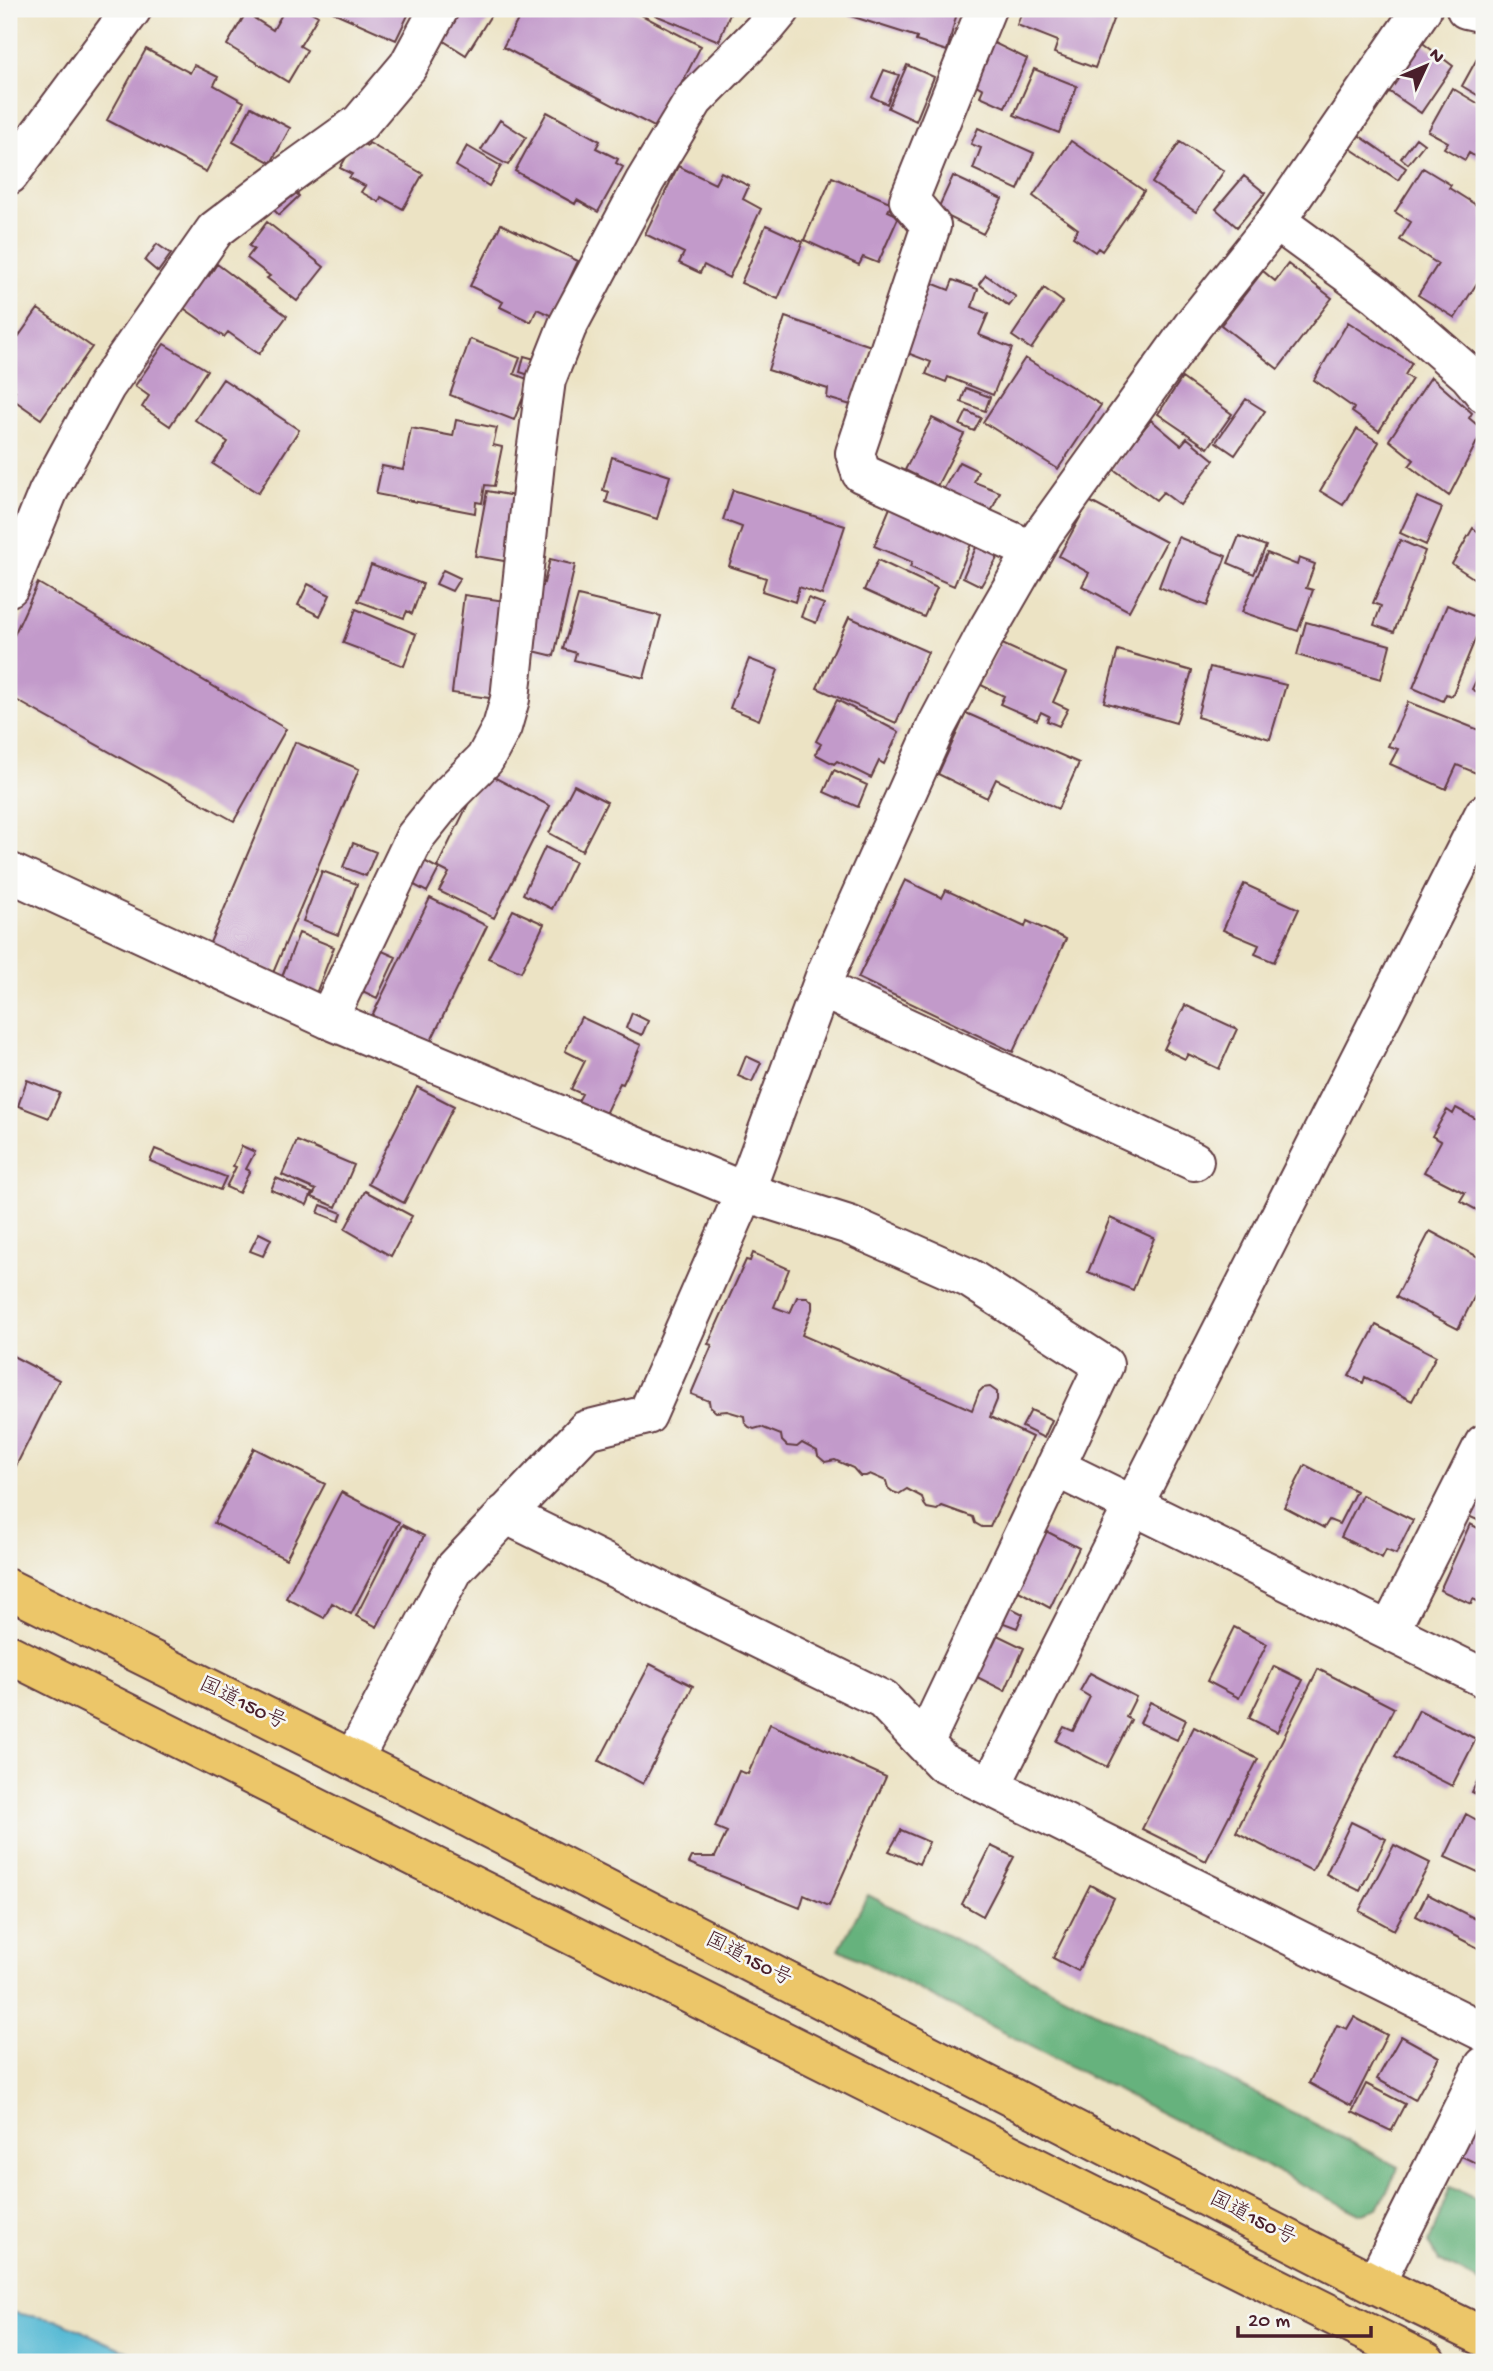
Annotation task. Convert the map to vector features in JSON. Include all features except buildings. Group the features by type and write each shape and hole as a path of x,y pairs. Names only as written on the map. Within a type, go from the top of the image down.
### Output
{"highway":[{"name":"国道150号","path":"9,1589 430,1798 1375,2284 1484,2337"},
{"path":"9,1654 1426,2362"}],"street":[{"path":"9,175 132,9"},
{"path":"9,587 48,492 106,386 215,230 360,123 408,66 439,9"},
{"path":"328,1019 415,837 447,796 485,759 502,727 510,699 546,380 567,327 645,181 694,100 781,9"},
{"path":"986,9 909,200 930,226 855,453 861,473 1033,551"},
{"path":"353,1760 454,1569 586,1430 647,1415 745,1192 821,988 937,725 987,631 1033,551 1083,477 1194,324 1276,221 1422,9"},
{"path":"1466,9 1484,13"},
{"path":"1276,221 1376,294 1469,375 1484,393"},
{"path":"991,1786 1484,814"},
{"path":"9,872 328,1019 745,1192 849,1225 969,1278 1104,1365 924,1743"},
{"path":"821,988 1194,1161"},
{"path":"1390,1630 1484,1444"},
{"path":"1055,1467 1484,1678"},
{"path":"505,1514 883,1700 943,1763 1484,2032"},
{"path":"1375,2284 1484,2066"}],"green space":[{"path":"868,1895 1399,2167 1378,2208 1360,2214 839,1949"},
{"path":"1450,2187 1484,2203 1484,2284 1439,2261 1429,2243"}],"water":[{"path":"9,2312 60,2321 150,2362 9,2362"}]}
